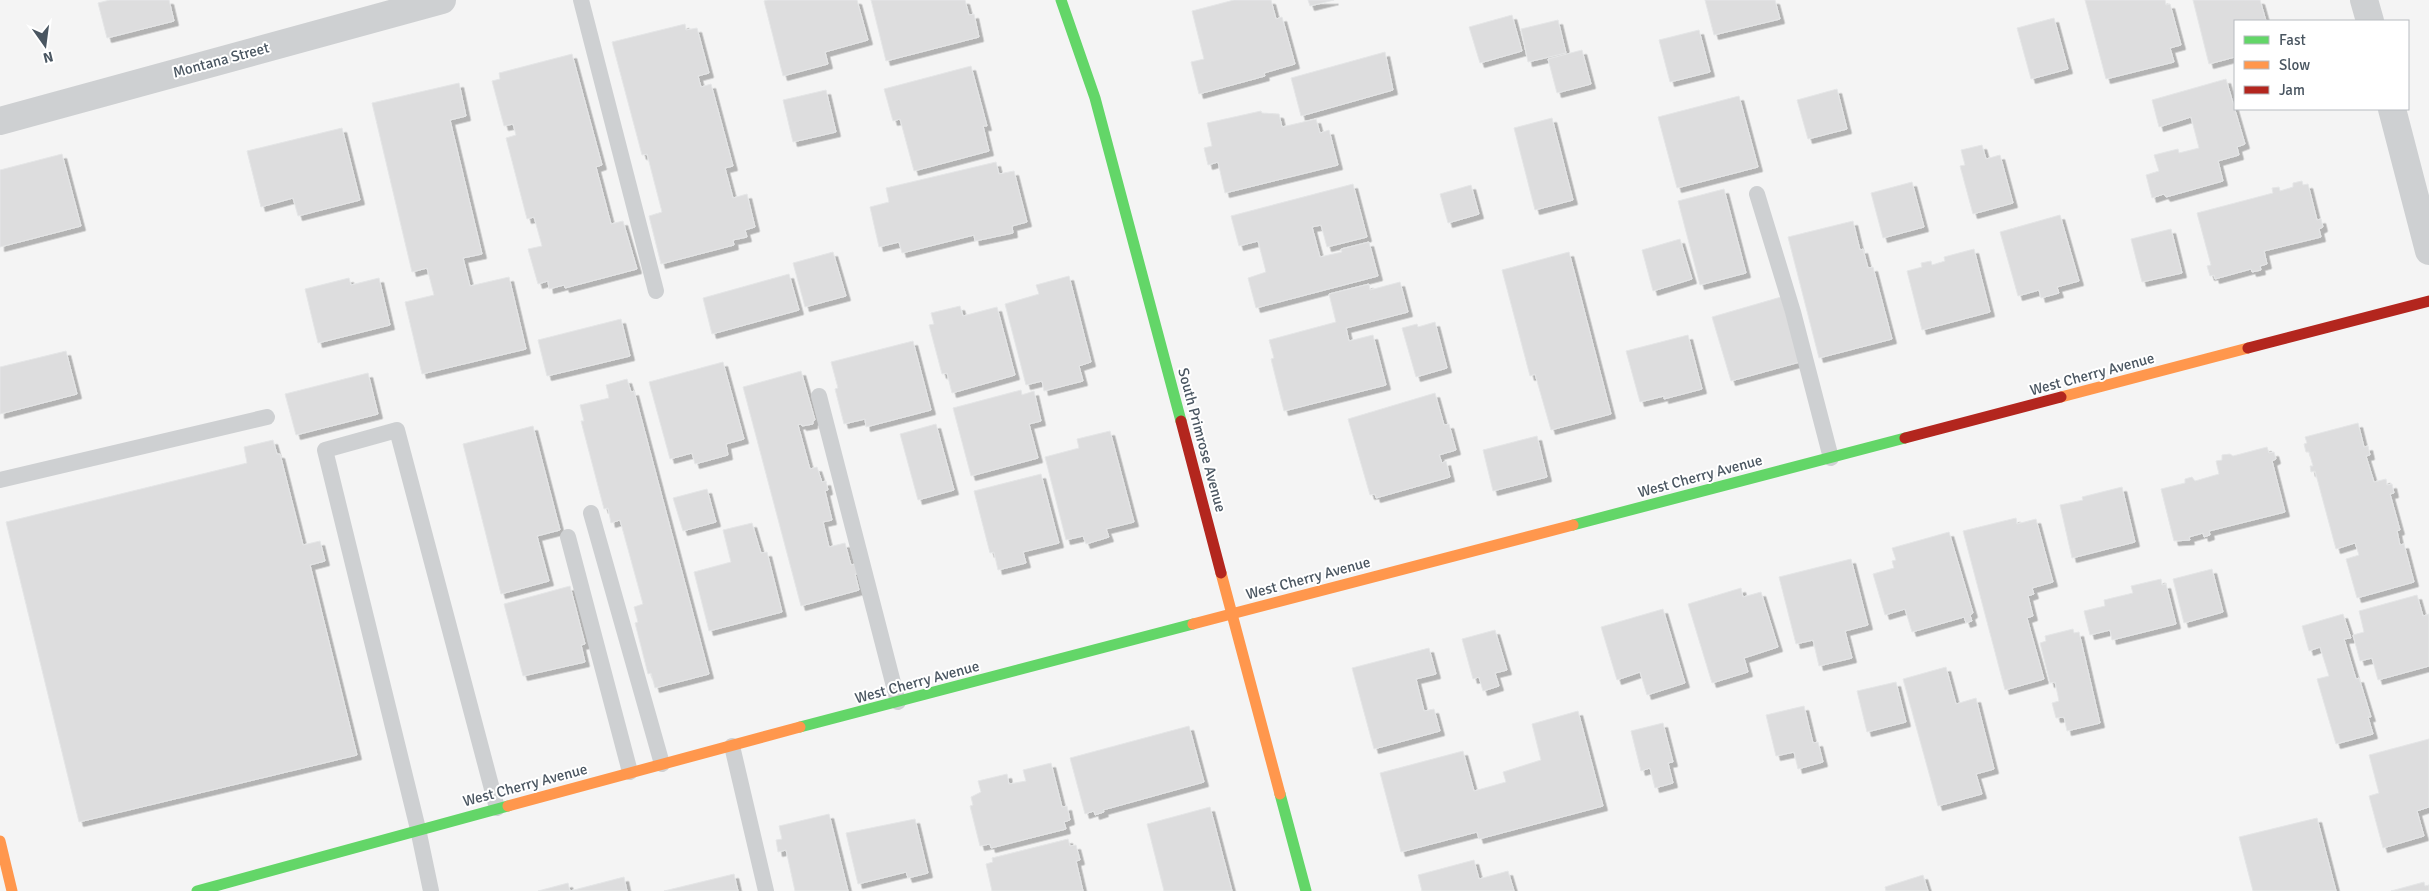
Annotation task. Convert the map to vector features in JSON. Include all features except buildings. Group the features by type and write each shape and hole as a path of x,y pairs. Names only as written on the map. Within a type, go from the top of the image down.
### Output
{"street":[{"name":"Montana Street","path":"0,120 442,0"},
{"name":"South Primrose Avenue","path":"1060,0 1095,98 1306,891"},
{"path":"2364,0 2370,20"},
{"path":"2392,110 2429,251"},
{"name":"West Cherry Avenue","path":"197,891 630,772 2429,301"},
{"path":"0,841 12,891"}],"lane":[{"path":"582,0 656,291"},
{"path":"1757,194 1793,312 1831,458"},
{"path":"819,396 898,702"},
{"path":"0,480 267,416"},
{"path":"431,891 418,829 325,450 396,430 496,808"},
{"path":"591,513 662,764"},
{"path":"568,537 630,772"},
{"path":"732,746 766,891"}],"traffic: fast":[{"path":"1061,0 1095,98 1181,421"},
{"path":"1573,525 1905,438"},
{"path":"800,727 1193,624"},
{"path":"1280,794 1306,891"},
{"path":"197,891 508,806"}],"traffic: slow":[{"path":"2061,397 2248,348"},
{"path":"1193,624 1573,525"},
{"path":"1221,573 1280,794"},
{"path":"508,806 800,727"},
{"path":"0,841 12,891"}],"traffic: jam":[{"path":"2248,348 2429,301"},
{"path":"1905,438 2061,397"},
{"path":"1181,421 1221,573"}]}
